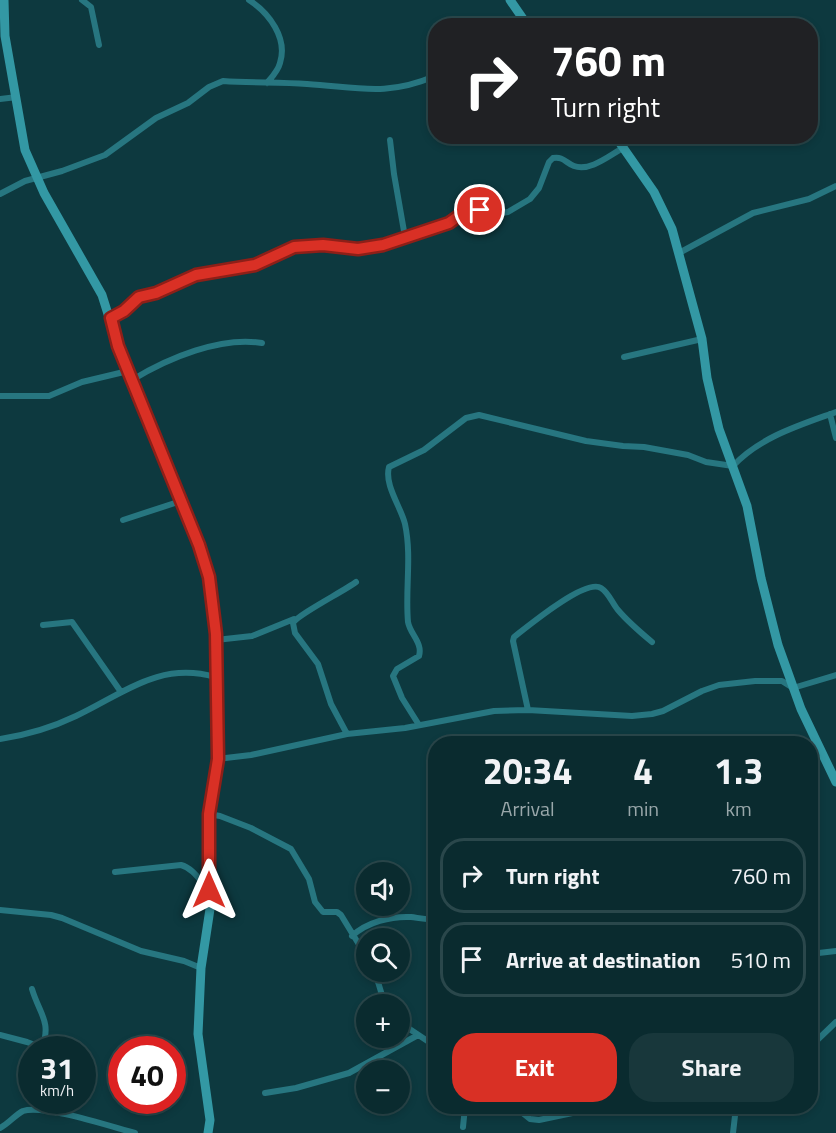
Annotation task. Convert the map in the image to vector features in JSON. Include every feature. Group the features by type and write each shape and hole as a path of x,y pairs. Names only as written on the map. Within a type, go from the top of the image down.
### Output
{"street":[{"path":"4,0 5,36 25,150 61,224 102,295 118,346 181,501 209,577 216,640 218,759 209,814 207,937 201,968 198,1034 210,1120 208,1133"},
{"path":"82,0 90,7 99,45"},
{"path":"249,0 273,22 281,45 280,63 267,83"},
{"path":"510,0 522,18"},
{"path":"0,194 26,181 105,155 156,118 188,103 217,82 310,84 382,90 410,86 428,79"},
{"path":"0,99 16,97"},
{"path":"390,140 405,237"},
{"path":"620,144 654,192 672,229 702,339 705,370 719,429 747,506 771,623 810,736"},
{"path":"111,318 124,311 139,297 156,293 196,275 255,265 294,247 323,245 358,249 383,245 449,223 467,210 501,213 530,199 539,188 549,162 553,158 562,159 573,166 586,167 623,148"},
{"path":"679,253 753,213 809,200 836,186"},
{"path":"624,357 702,339"},
{"path":"0,396 49,396 82,382 130,376 184,354 247,340 262,343"},
{"path":"734,466 742,457 772,437 794,426 833,413 836,438"},
{"path":"419,725 393,676 397,669 419,656 420,648 408,624 408,544 402,511 388,472 389,467 433,445 466,418 479,415 586,441 644,447 688,455 706,462 734,466"},
{"path":"123,520 181,501"},
{"path":"216,640 252,636 294,619 337,596 356,582"},
{"path":"528,710 514,637 554,607 578,593 595,585 600,586 617,609 652,642"},
{"path":"294,619 293,628 318,664 331,704 347,734"},
{"path":"43,625 72,622 122,692"},
{"path":"0,739 41,731 75,717 146,679 200,674 215,677"},
{"path":"218,759 251,755 347,734 419,725 494,711 528,710 632,716 652,714 719,685 782,681 793,688 836,675"},
{"path":"818,753 836,782"},
{"path":"209,814 251,828 291,849 309,879 315,902 323,912 337,912 341,915 356,942"},
{"path":"115,872 181,865 191,869 209,890"},
{"path":"0,910 62,918 141,951 184,961 201,968"},
{"path":"352,936 360,928 387,920 404,917 428,919"},
{"path":"818,953 836,951"},
{"path":"32,989 46,1022 46,1036"},
{"path":"818,1039 836,1022"},
{"path":"410,1030 428,1041"},
{"path":"0,1035 18,1041"},
{"path":"265,1093 296,1088 349,1073 418,1035"},
{"path":"0,1128 19,1114"},
{"path":"61,1114 135,1133"},
{"path":"463,1127 464,1114"},
{"path":"524,1114 530,1119 539,1120 568,1114"},
{"path":"734,1133 735,1114"}],"route":[{"path":"209,890 209,814 218,759 216,634 209,577 199,545 118,346 111,318 119,315 135,299 156,293 196,275 255,265 294,247 323,245 358,249 383,245 449,223 467,210 480,210"}]}
